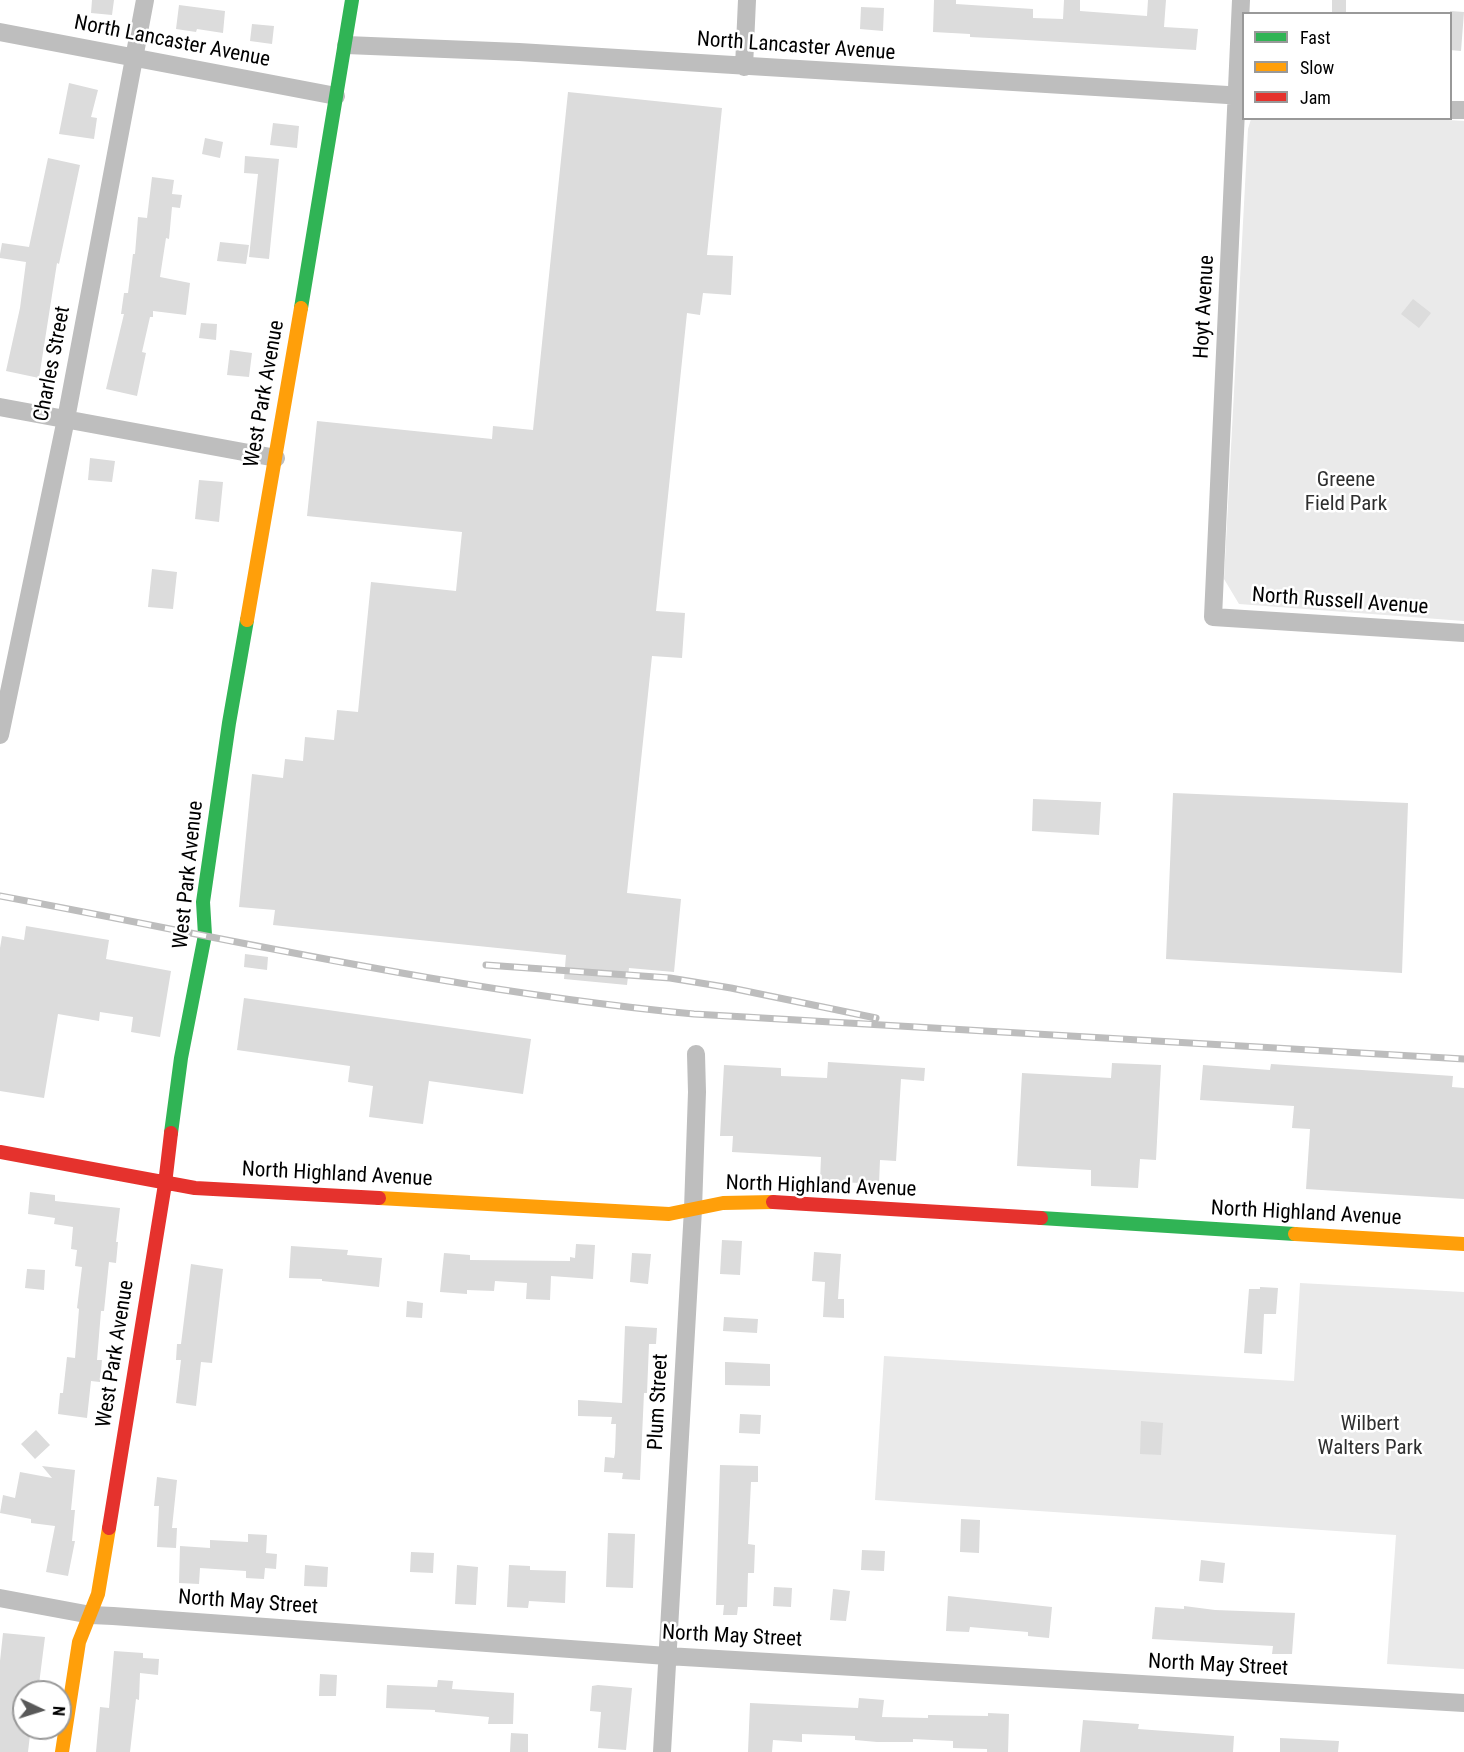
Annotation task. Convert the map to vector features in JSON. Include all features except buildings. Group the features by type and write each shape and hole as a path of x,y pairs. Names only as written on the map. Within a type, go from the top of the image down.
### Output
{"street":[{"name":"Charles Street","path":"0,735 66,419 145,0"},
{"name":"West Park Avenue","path":"62,1752 80,1642 98,1594 165,1184 181,1058 205,935 203,902 227,733 276,458 352,0"},
{"path":"744,66 747,0"},
{"name":"Hoyt Avenue","path":"1213,617 1240,96 1241,0"},
{"name":"North Lancaster Avenue","path":"0,32 336,96"},
{"name":"North Lancaster Avenue","path":"346,45 519,52 1240,96"},
{"path":"0,407 276,458"},
{"name":"North Russell Avenue","path":"1213,617 1464,633"},
{"name":"Plum Street","path":"662,1752 693,1209 696,1054"},
{"name":"North Highland Avenue","path":"0,1152 165,1184 206,1189 624,1213 669,1214 723,1203 770,1203 1464,1244"},
{"name":"North May Street","path":"0,1598 91,1615 667,1656 1464,1703"}],"green space":[{"name":"Greene Field Park","path":"1251,120 1464,121 1464,621 1239,604 1224,579 1248,129"},
{"name":"Wilbert Walters Park","path":"1300,1283 1464,1292 1464,1669 1387,1664 1396,1535 875,1500 884,1356 1294,1381"}],"railway":[{"path":"0,896 432,978 606,1004 694,1014 1464,1059"},
{"path":"486,965 670,978 731,988 876,1018"}],"traffic: fast":[{"path":"301,308 352,0"},
{"path":"171,1133 181,1058 205,935 203,902 229,723 247,620"},
{"path":"1041,1218 1295,1234"}],"traffic: slow":[{"path":"247,620 301,308"},
{"path":"379,1198 669,1214 723,1203 773,1202"},
{"path":"1295,1234 1464,1244"},
{"path":"62,1752 79,1642 98,1594 109,1528"}],"traffic: jam":[{"path":"109,1528 165,1184 171,1133"},
{"path":"0,1152 195,1188 379,1198"},
{"path":"773,1202 1041,1218"}]}
